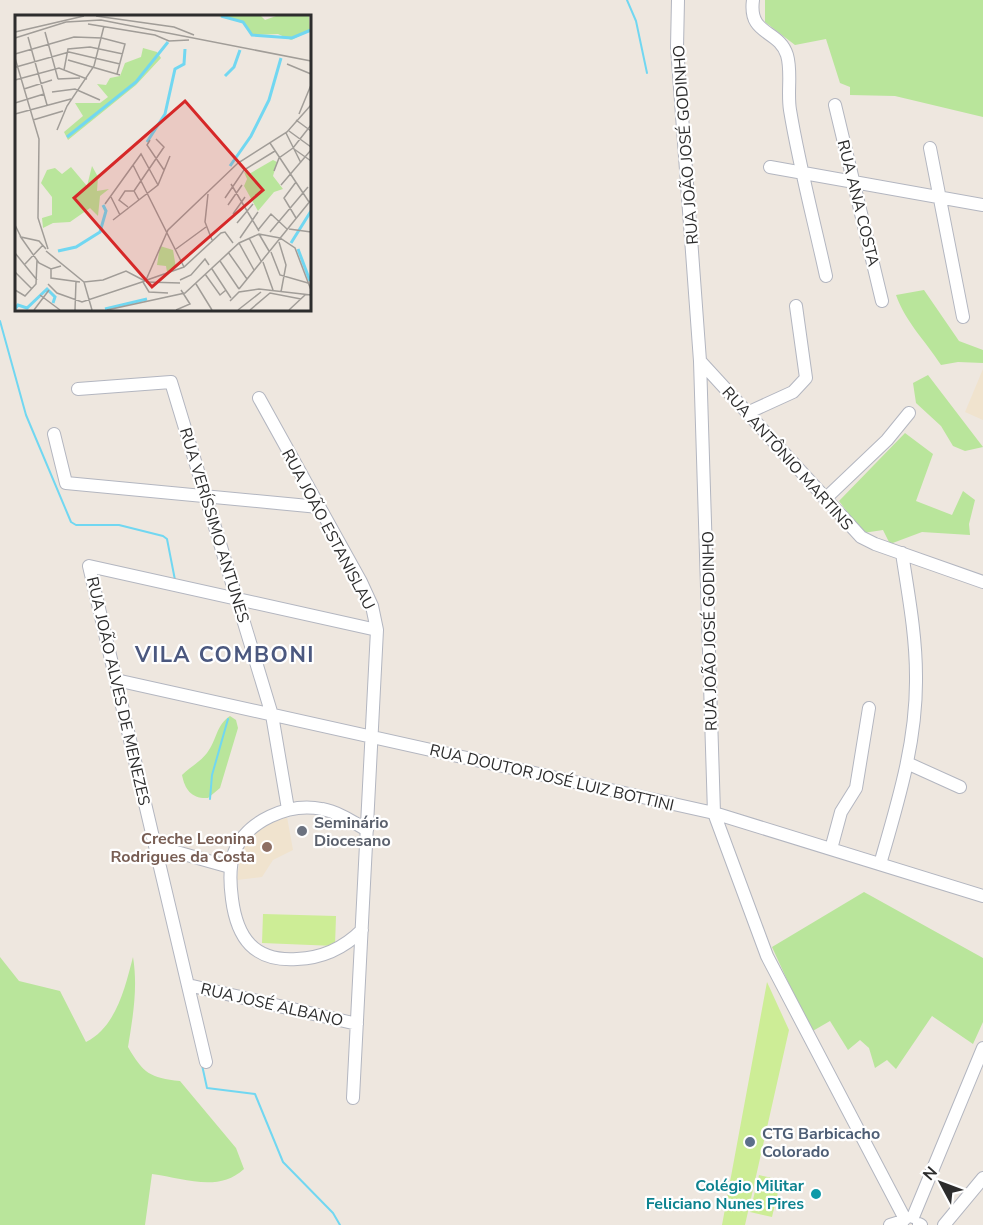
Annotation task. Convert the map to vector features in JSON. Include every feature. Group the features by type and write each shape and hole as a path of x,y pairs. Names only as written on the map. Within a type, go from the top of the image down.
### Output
{"street":[{"name":"RUA JOÃO JOSÉ GODINHO","path":"678,0 677,47 700,362 714,813 767,957 912,1222"},
{"path":"753,0 753,18 763,30 777,40 787,53 789,105 826,276"},
{"name":"RUA ANA COSTA","path":"835,105 882,301"},
{"path":"930,148 963,317"},
{"path":"770,166 983,205"},
{"path":"747,413 794,392 806,378 796,306"},
{"name":"RUA ANTÔNIO MARTINS","path":"700,362 861,537 983,582"},
{"name":"RUA VERÍSSIMO ANTUNES","path":"78,389 171,382 273,715 288,809"},
{"name":"RUA JOÃO ESTANISLAU","path":"259,398 366,594 377,630 353,1098"},
{"path":"825,499 886,440 909,413"},
{"path":"54,434 66,483 319,507"},
{"path":"880,864 907,763 915,711 916,677 912,617 902,553"},
{"name":"RUA JOÃO ALVES DE MENEZES","path":"206,1062 89,566 237,599"},
{"path":"237,599 377,630"},
{"name":"RUA DOUTOR JOSÉ LUIZ BOTTINI","path":"116,680 714,813 983,896"},
{"path":"831,849 841,812 856,788 869,708"},
{"path":"907,763 960,787"},
{"path":"362,930 343,946 321,956 290,960 262,954 246,940 239,930 231,892 230,867 234,854 246,834 265,819 288,809 322,809 367,830"},
{"path":"155,846 230,867"},
{"name":"RUA JOSÉ ALBANO","path":"188,984 357,1024"},
{"path":"890,1225 912,1222 983,1047"},
{"path":"944,1225 983,1179"}],"shaded area":[{"path":"983,369 983,420 965,412"},
{"name":"Creche Leonina Rodrigues da Costa","path":"287,817 293,850 273,860 262,877 237,880 242,844 259,828"}],"green space":[{"path":"765,0 983,0 983,117 895,96 850,95 850,87 840,83 826,39 795,45 765,22"},
{"path":"924,290 959,341 983,350 983,363 958,362 941,365 910,323 896,295"},
{"path":"928,375 983,447 965,451 953,446 941,426 916,403 913,383"},
{"path":"905,433 933,454 916,501 952,515 963,491 975,500 969,524 970,535 922,532 890,544 883,530 863,533 839,501"},
{"path":"230,716 236,720 238,728 220,788 208,798 198,797 187,789 182,775 207,753 219,728"},
{"path":"864,892 983,958 983,1022 973,1044 932,1016 896,1069 887,1060 875,1068 869,1048 860,1040 848,1050 830,1021 811,1032 772,947"},
{"path":"263,914 336,916 335,946 262,943"},
{"path":"0,957 19,981 60,991 86,1042 105,1027 112,1017 123,994 133,957 135,991 128,1047 138,1063 148,1073 180,1081 236,1148 244,1169 234,1176 212,1182 188,1181 152,1174 145,1225 0,1225"},
{"name":"CTG Barbicacho Colorado","path":"767,982 789,1030 745,1225 722,1225"},
{"path":"759,1175 781,1180 772,1217 750,1212"}],"waterway":[{"path":"627,0 636,21 647,73"},
{"path":"0,321 26,415 71,522 76,525 119,525 163,536 167,539 175,580"},
{"path":"210,799 212,775 228,719"},
{"path":"202,1065 207,1088 255,1094 283,1162 333,1213 340,1225"}],"place":[{"name":"Seminário Diocesano","path":"302,831"},
{"name":"Creche Leonina Rodrigues da Costa","path":"267,847"},
{"name":"CTG Barbicacho Colorado","path":"750,1142"},
{"name":"Colégio Militar Feliciano Nunes Pires","path":"816,1194"}],"district":[{"name":"VILA COMBONI","path":"225,654"}]}
